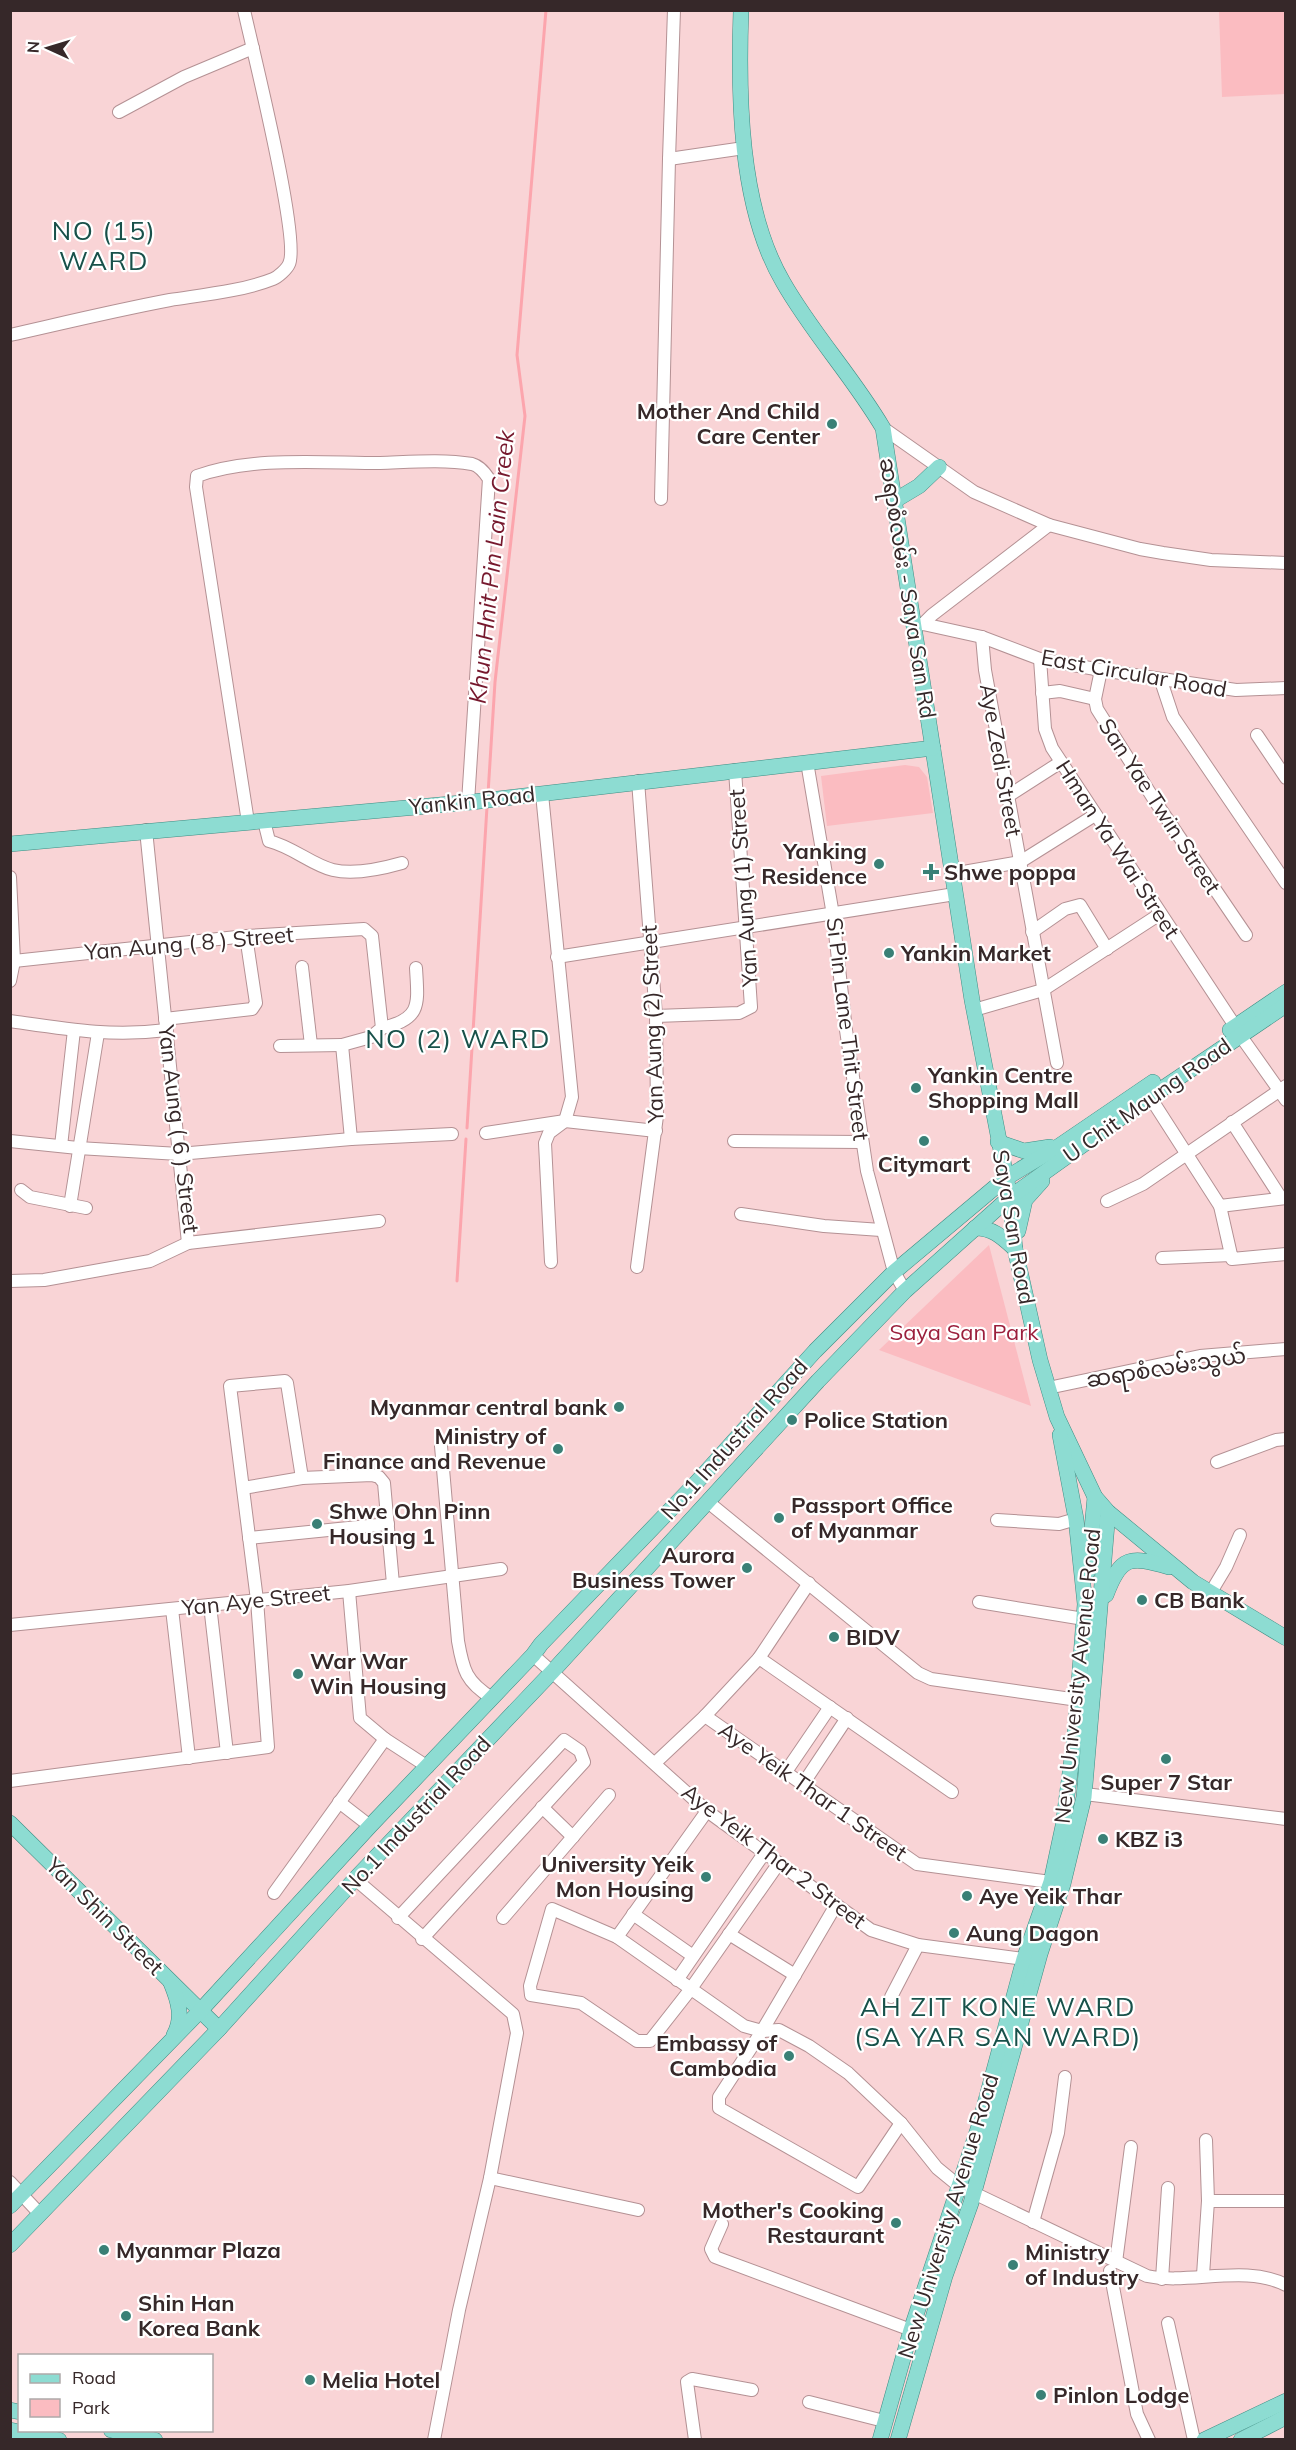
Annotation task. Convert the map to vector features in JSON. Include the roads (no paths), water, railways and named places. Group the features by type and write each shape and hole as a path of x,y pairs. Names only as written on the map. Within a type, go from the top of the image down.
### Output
{"main road":[{"path":"741,10 738,78 744,148 761,229 781,280 866,400 883,428"},
{"name":"ဆရာစံလမ်း - Saya San Rd","path":"883,428 894,501 919,625 933,748"},
{"path":"894,501 919,486 939,467"},
{"name":"Yankin Road","path":"10,844 468,802 933,748"},
{"name":"Saya San Road","path":"933,748 974,1010 1010,1197 1015,1249 1057,1417 1095,1497 1108,1512 1192,1582 1286,1638"},
{"name":"U Chit Maung Road","path":"1006,1178 1063,1151 1150,1097 1286,992"},
{"name":"U Chit Maung Road","path":"1010,1197 1063,1151 1237,1030 1286,1005"},
{"path":"963,1213 984,1189 994,1172 998,1142 1024,1150 1063,1151"},
{"path":"1015,1249 1025,1200 1063,1151"},
{"path":"889,1276 1006,1178"},
{"path":"905,1291 1010,1197"},
{"path":"975,1228 983,1228 999,1234 1015,1249"},
{"name":"No.1 Industrial Road","path":"16,2200 201,2010 370,1826 669,1511 815,1351 889,1276"},
{"name":"No.1 Industrial Road","path":"10,2245 219,2029 355,1879 552,1672 818,1382 905,1291"},
{"path":"1057,1417 1076,1519 1085,1611"},
{"name":"New University Avenue Road","path":"1077,1793 1078,1700 1087,1679 1085,1611 1095,1497"},
{"path":"669,1511 686,1526"},
{"name":"New University Avenue Road","path":"898,2439 1024,2018 1057,1883 1077,1793 1087,1679 1100,1612 1108,1512"},
{"path":"1100,1612 1113,1576 1123,1563 1134,1560 1176,1569"},
{"path":"599,1583 619,1598"},
{"path":"439,1755 457,1772"},
{"name":"Yan Shin Street","path":"10,1822 219,2029"},
{"path":"356,1841 375,1858"},
{"name":"New University Avenue Road","path":"880,2439 911,2330 979,2126 1024,1959 1057,1883"},
{"path":"277,1927 295,1946"},
{"path":"170,1980 177,1998 179,2015 176,2030 170,2042"},
{"path":"911,2330 928,2335"},
{"path":"1204,2439 1286,2401"},
{"path":"1240,2439 1286,2417"},
{"path":"21,2432 59,2439"},
{"path":"121,2432 156,2439"}],"street":[{"path":"10,335 238,288 274,278 289,266 292,254 291,236 276,154 244,10"},
{"path":"661,499 674,10"},
{"path":"119,112 184,77 252,48"},
{"path":"669,159 744,148"},
{"path":"883,428 974,492 1049,525 1163,553 1211,560 1286,563"},
{"path":"248,822 196,487 197,476 208,472 266,463 430,462 475,465 489,479 468,802"},
{"path":"919,625 1049,525"},
{"name":"East Circular Road","path":"919,625 982,637 1040,659 1161,681 1236,690 1286,688"},
{"name":"Aye Zedi Street","path":"982,637 985,670 1057,1063"},
{"name":"Hman Ya Wai Street","path":"1040,659 1045,729 1052,748 1237,1030 1283,1092"},
{"name":"San Yae Twin Street","path":"1101,670 1095,699 1097,709 1155,801 1246,935"},
{"path":"1161,681 1173,717 1286,883"},
{"path":"1042,693 1060,690 1095,699"},
{"path":"1257,735 1286,778"},
{"name":"Si Pin Lane Thit Street","path":"807,762 833,915 862,1142 889,1276 905,1291"},
{"path":"1008,796 1061,762"},
{"name":"Yan Aung (1) Street","path":"656,1016 739,1012 751,1006 735,770"},
{"name":"Yan Aung (2) Street","path":"637,1267 656,1131 656,1016 638,781"},
{"path":"542,794 572,1097 565,1120 549,1133 545,1143 551,1262"},
{"path":"952,874 1020,862 1095,815"},
{"path":"264,821 269,841 282,844 333,870 381,869 402,863"},
{"name":"Yan Aung ( 6 ) Street","path":"146,830 188,1243 379,1221"},
{"path":"10,878 14,961 10,981"},
{"path":"557,957 955,894"},
{"path":"1032,932 1065,909 1080,905 1107,949"},
{"path":"974,1010 1043,990 1160,914"},
{"name":"Yan Aung ( 8 ) Street","path":"14,961 246,936 364,929 372,936 382,1028"},
{"path":"10,1021 119,1034 252,1010 256,1003 246,936"},
{"path":"302,967 311,1045"},
{"path":"280,1046 342,1045 371,1037 382,1028 399,1024 412,1015 418,1003 416,968"},
{"path":"61,1146 74,1030"},
{"path":"70,1206 98,1033"},
{"path":"342,1045 351,1139"},
{"path":"1107,1201 1143,1184 1232,1122 1283,1092"},
{"path":"1150,1097 1220,1206 1231,1257"},
{"path":"486,1133 565,1120 656,1131"},
{"path":"1220,1206 1283,1198 1232,1122"},
{"path":"10,1141 179,1154 351,1139 452,1134"},
{"path":"734,1141 862,1142"},
{"path":"21,1190 30,1197 86,1208"},
{"path":"741,1214 824,1226 881,1230"},
{"path":"10,1281 44,1280 150,1261 188,1243"},
{"path":"1162,1258 1286,1254"},
{"name":"ဆရာစံလမ်းသွယ်","path":"1048,1388 1200,1356 1286,1349"},
{"path":"10,1781 268,1747 257,1600 230,1389 232,1385 285,1380 302,1478"},
{"path":"1217,1462 1276,1440 1286,1439"},
{"path":"441,1446 458,1641 463,1670 477,1688 492,1698"},
{"path":"243,1488 302,1478 372,1475 379,1477 384,1483 393,1584"},
{"path":"708,1502 918,1673 931,1679 1078,1700"},
{"path":"997,1520 1059,1524 1076,1519"},
{"path":"249,1538 388,1524"},
{"path":"1211,1592 1226,1567 1240,1534"},
{"name":"Yan Aye Street","path":"10,1625 349,1591 501,1569"},
{"path":"655,1763 705,1716 759,1658 809,1583"},
{"path":"349,1591 360,1718 385,1739 428,1767"},
{"path":"979,1602 1085,1611"},
{"path":"210,1605 227,1753"},
{"path":"172,1609 189,1758"},
{"name":"Aye Yeik Thar 2 Street","path":"533,1655 707,1811 872,1930 918,1945 1024,1959"},
{"path":"759,1658 952,1792"},
{"path":"786,1773 830,1707"},
{"name":"Aye Yeik Thar 1 Street","path":"705,1716 917,1864 1057,1883"},
{"path":"803,1784 847,1718"},
{"path":"274,1893 385,1739"},
{"path":"398,1918 564,1740 580,1751 584,1762 422,1938"},
{"path":"1077,1793 1286,1818"},
{"path":"503,1918 609,1796"},
{"path":"339,1802 370,1826"},
{"path":"542,1807 573,1837"},
{"path":"617,1937 707,1811"},
{"path":"676,1980 765,1852"},
{"path":"779,1863 690,1990 650,2041 637,2041 581,2003 531,1995 530,1986 552,1909 617,1937 690,1990 744,2026 762,2031 779,2030 809,2046 848,2073 901,2123 937,2169 959,2186 1033,2222 1113,2266 1162,2279 1203,2275 1262,2277 1277,2280 1286,2285"},
{"path":"355,1879 513,2014 516,2033 490,2178 459,2310 434,2439"},
{"path":"836,1905 762,2031 719,2097 719,2108 858,2187 901,2123"},
{"path":"633,1914 693,1956"},
{"path":"729,1934 795,1975"},
{"path":"891,1997 918,1945"},
{"path":"1033,2222 1058,2133 1065,2077"},
{"path":"1203,2275 1208,2201 1206,2140"},
{"path":"1131,2147 1113,2266 1137,2414 1149,2439"},
{"path":"490,2178 638,2210"},
{"path":"10,2182 16,2200 40,2214"},
{"path":"1162,2279 1168,2187"},
{"path":"1208,2201 1286,2201"},
{"path":"722,2224 711,2249 715,2258 911,2330"},
{"path":"1168,2323 1194,2439"},
{"path":"695,2439 687,2382 692,2379 752,2390"},
{"path":"809,2402 884,2421"}],"waterway":[{"name":"Khun Hnit Pin Lain Creek","path":"488,794 495,682 525,416 517,355 546,10"},
{"name":"Khun Hnit Pin Lain Creek","path":"467,1128 487,807"},
{"name":"Khun Hnit Pin Lain Creek","path":"457,1281 466,1139"}],"place":[{"name":"Mother And Child Care Center","path":"832,424"},
{"name":"Yanking Residence","path":"879,864"},
{"name":"Shwe poppa","path":"931,872"},
{"name":"Yankin Market","path":"889,953"},
{"name":"Yankin Centre Shopping Mall","path":"916,1088"},
{"name":"Citymart","path":"924,1141"},
{"name":"Myanmar central bank","path":"619,1407"},
{"name":"Police Station","path":"792,1420"},
{"name":"Ministry of Finance and Revenue","path":"558,1449"},
{"name":"Passport Office of Myanmar","path":"779,1518"},
{"name":"Shwe Ohn Pinn Housing 1","path":"317,1524"},
{"name":"Aurora Business Tower","path":"747,1568"},
{"name":"CB Bank","path":"1142,1600"},
{"name":"BIDV","path":"834,1637"},
{"name":"War War Win Housing","path":"298,1674"},
{"name":"Super 7 Star","path":"1166,1759"},
{"name":"KBZ i3","path":"1103,1839"},
{"name":"University Yeik Mon Housing","path":"706,1877"},
{"name":"Aye Yeik Thar","path":"967,1896"},
{"name":"Aung Dagon","path":"954,1933"},
{"name":"Embassy of Cambodia","path":"789,2056"},
{"name":"Mother's Cooking Restaurant","path":"896,2223"},
{"name":"Myanmar Plaza","path":"104,2250"},
{"name":"Ministry of Industry","path":"1013,2265"},
{"name":"Shin Han Korea Bank","path":"126,2316"},
{"name":"Melia Hotel","path":"310,2380"},
{"name":"Pinlon Lodge","path":"1041,2395"}],"district":[{"name":"NO (15) WARD","path":"104,246"},
{"name":"NO (2) WARD","path":"458,1039"},
{"name":"AH ZIT KONE WARD (SA YAR SAN WARD)","path":"998,2022"}],"park label":[{"name":"Saya San Park","path":"964,1332"}]}
